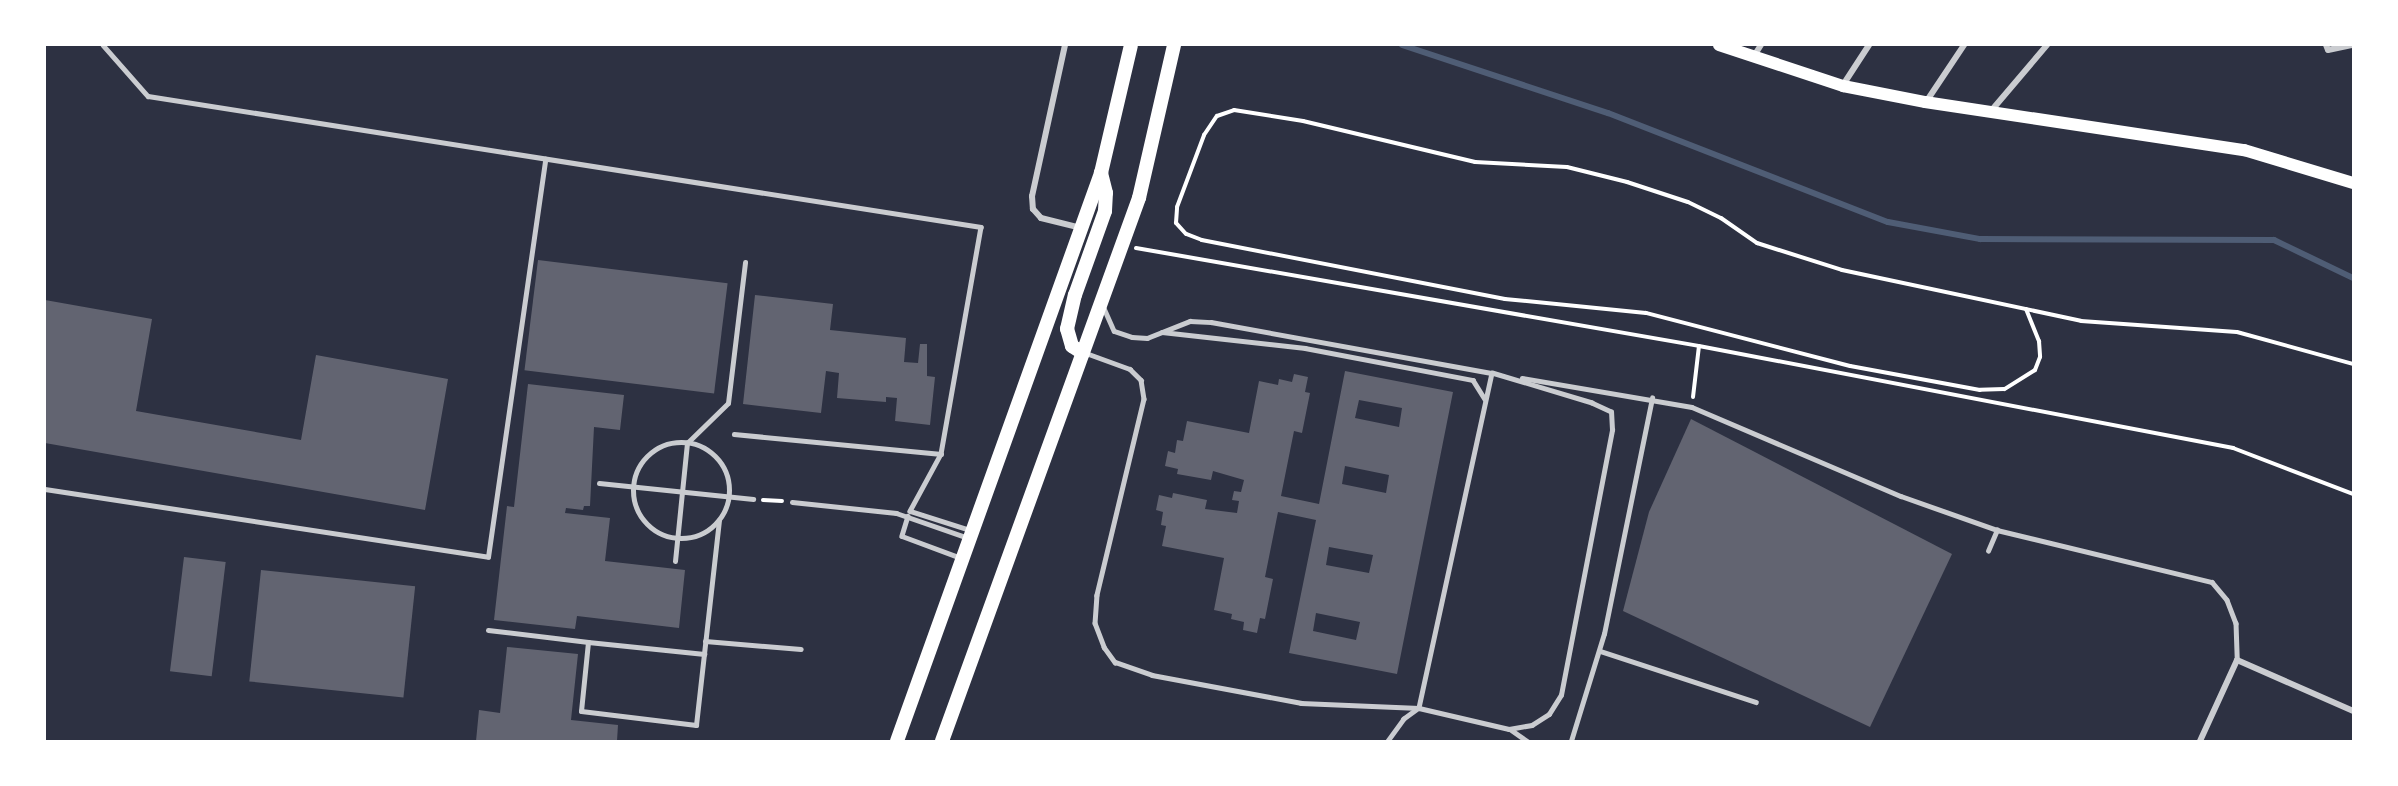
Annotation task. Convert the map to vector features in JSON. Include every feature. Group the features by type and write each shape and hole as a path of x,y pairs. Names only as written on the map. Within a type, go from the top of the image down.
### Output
{"main road":[{"path":"897,741 1101,173 1131,45"},
{"path":"942,741 1139,198 1174,45"},
{"path":"1719,45 1752,59 1843,86 1925,102 2244,150 2353,183"},
{"path":"1083,353 1072,346 1067,328 1075,295 1105,211 1101,173"}],"street":[{"path":"1065,45 1032,196 1033,209 1041,218 1082,229"},
{"path":"1752,59 1761,45"},
{"path":"1843,86 1869,45"},
{"path":"1925,102 1964,45"},
{"path":"1990,112 2047,45"},
{"path":"2326,45 2328,50 2351,45"},
{"path":"675,561 687,443 728,403 745,262"},
{"path":"588,642 581,711 696,725 719,520 729,496 728,478 719,460 704,447 687,443 660,446 644,459 633,486 634,503 642,519 656,532 677,538 707,531 719,520"},
{"path":"599,483 753,499"},
{"path":"792,502 909,514 970,534"},
{"path":"488,630 704,654"},
{"path":"705,641 801,649"},
{"path":"2200,741 2237,660 2353,711"}],"lane":[{"path":"103,45 148,96 981,227 941,454 909,514 902,536 961,558"},
{"path":"45,489 488,557 545,159"},
{"path":"1102,300 1114,331 1147,338 1176,324 1211,322 1508,376 1652,398 1692,407 1901,496 1997,530 2212,582 2227,600 2236,623 2237,660"},
{"path":"1161,332 1305,348 1473,380 1485,400"},
{"path":"1083,353 1130,369 1141,380 1144,399 1097,595 1095,623 1104,647 1115,662 1152,675 1301,703 1419,708 1509,729 1527,741"},
{"path":"1388,741 1404,719 1419,708 1491,373"},
{"path":"1508,376 1611,412 1612,430 1562,695 1549,714 1532,725 1509,729"},
{"path":"1571,741 1600,651 1652,398"},
{"path":"734,434 941,454"},
{"path":"1988,551 1997,530"},
{"path":"1600,651 1756,702"}],"path":[{"path":"2026,309 2039,341 2040,357 2035,370 2004,390 1980,390 1850,366 1646,313 1505,299 1202,240 1186,234 1176,223 1178,207 1204,135 1217,116 1234,110 1303,121 1475,162 1568,167 1688,202 1721,218 1757,243 1842,270 2026,309 2081,321 2237,332 2353,364"},
{"path":"1120,250 1141,248 1699,346 2233,448 2353,494"},
{"path":"1692,407 1699,346"},
{"path":"753,499 792,502"}],"building":[{"path":"538,260 728,283 714,393 524,370"},
{"path":"755,295 833,304 830,330 906,338 904,362 918,363 920,344 927,344 927,376 935,377 930,425 895,421 897,398 886,397 886,402 837,398 839,373 826,371 821,413 743,404"},
{"path":"45,300 152,319 136,411 301,440 316,355 448,379 425,510 45,443"},
{"path":"1345,371 1453,392 1397,674 1289,653 1316,520 1278,512 1265,577 1273,579 1265,619 1260,618 1257,633 1243,630 1244,622 1231,619 1232,614 1214,610 1224,558 1162,546 1166,526 1161,525 1163,512 1156,510 1159,495 1172,498 1173,493 1207,500 1205,509 1237,513 1239,501 1232,500 1234,491 1241,492 1244,480 1213,471 1211,480 1177,474 1178,469 1165,466 1168,451 1175,453 1177,440 1183,441 1187,421 1249,433 1259,381 1278,385 1279,379 1292,382 1294,374 1308,377 1305,392 1310,393 1302,433 1294,431 1281,496 1319,504","holes":["1359,400 1402,408 1399,427 1355,418","1345,466 1389,475 1386,493 1342,484","1329,547 1373,555 1369,573 1326,565","1316,613 1360,622 1356,640 1313,631"]},
{"path":"528,384 624,395 620,430 594,427 590,506 584,506 583,510 566,508 565,513 610,518 605,561 685,570 679,628 577,616 575,629 494,620 507,506 514,507"},
{"path":"1691,419 1952,554 1870,727 1623,611 1649,512"},
{"path":"184,557 226,562 212,676 170,671"},
{"path":"261,570 415,586 403,698 249,681"},
{"path":"507,647 578,654 571,720 618,725 617,741 476,741 479,710 500,713"}],"waterway":[{"path":"1402,45 1608,113 1888,222 1980,239 2274,240 2353,278"}]}
